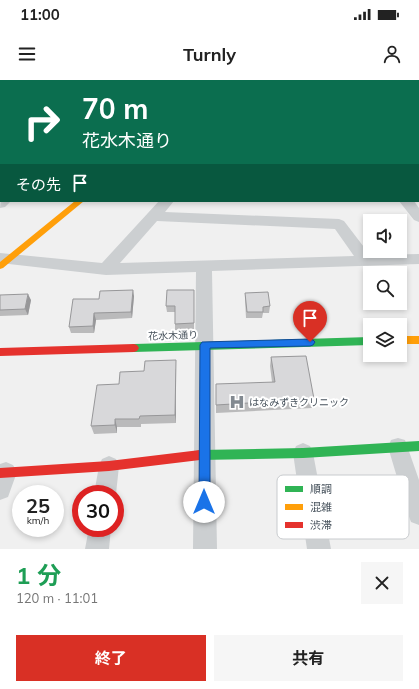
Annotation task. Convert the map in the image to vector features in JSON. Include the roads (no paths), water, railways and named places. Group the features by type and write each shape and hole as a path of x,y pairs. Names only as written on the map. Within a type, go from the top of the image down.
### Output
{"street":[{"path":"3,261 79,202"},
{"path":"106,269 166,202"},
{"path":"407,202 419,217"},
{"path":"152,216 339,224 365,260"},
{"path":"3,261 106,269 419,259"},
{"path":"204,266 205,549"},
{"path":"407,340 419,340"},
{"name":"花水木通り","path":"0,352 363,341"},
{"path":"2,478 204,454 303,453 419,446"},
{"path":"398,448 407,475"},
{"path":"303,453 307,475"},
{"path":"106,485 109,466"},
{"path":"409,483 419,514"},
{"path":"97,549 99,537"},
{"path":"317,539 319,549"}],"place":[{"name":"はなみずきクリニック","path":"237,402"}]}
